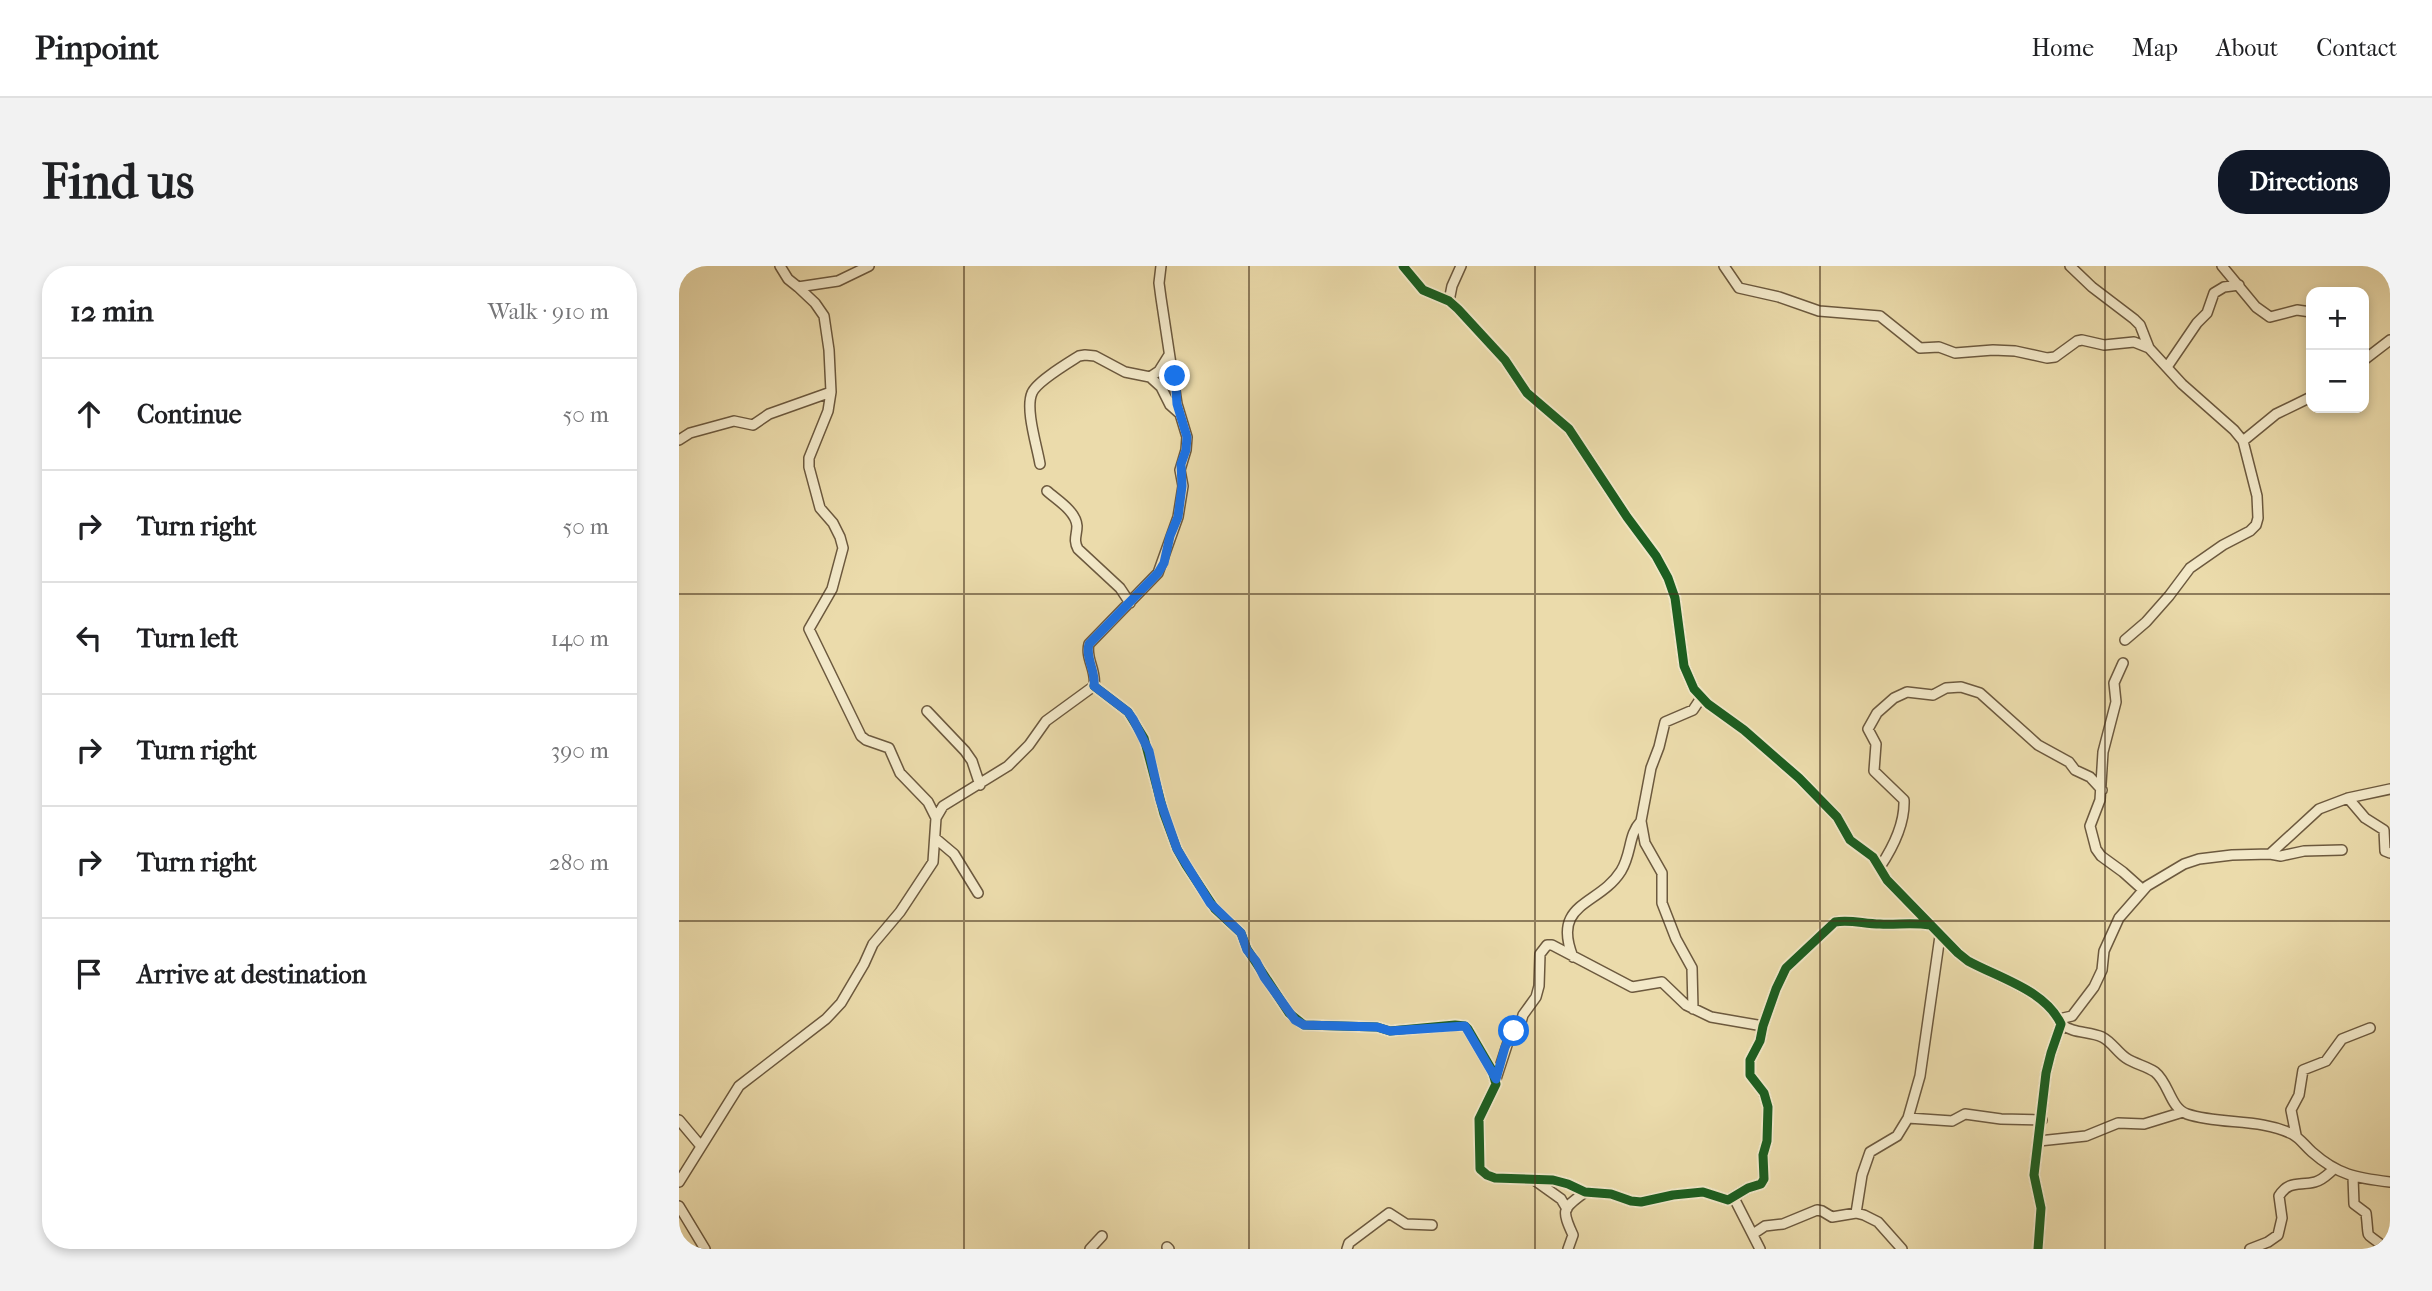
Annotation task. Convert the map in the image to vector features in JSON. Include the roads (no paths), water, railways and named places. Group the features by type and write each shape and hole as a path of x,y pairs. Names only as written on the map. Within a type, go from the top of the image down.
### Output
{"street":[{"path":"679,1182 739,1086 826,1019 841,1003 865,964 873,944 900,912 935,858 936,818 928,802 900,773 889,748 866,740 859,733 809,629 832,589 842,548 833,523 820,508 809,467 809,458 828,411 831,393 829,350 824,316 815,303 788,279 780,266"},
{"path":"799,287 838,281 869,266"},
{"path":"936,818 947,802 980,785 1016,759 1047,721 1094,686 1095,676 1087,654 1089,644 1158,573 1178,517 1182,486 1180,470 1187,437 1179,413 1159,283 1161,266"},
{"path":"1403,266 1423,290 1449,301 1505,360 1527,393 1569,429 1627,517 1657,556 1675,598 1687,674 1694,690 1799,778 1837,817 1850,839 1873,858 1887,880 1940,936 1968,961 2037,997 2060,1022 2076,1032 2101,1037 2127,1059 2152,1070 2163,1080 2177,1108 2183,1112 2201,1118 2270,1127 2296,1135 2334,1169 2353,1177 2390,1182"},
{"path":"1449,301 1461,266"},
{"path":"1724,266 1739,288 1779,297 1819,311 1880,316 1920,348 1939,347 1955,353 1993,349 2047,358 2082,340 2103,345 2134,342 2149,348 2182,384 2243,441 2257,496 2258,518 2250,531 2223,545 2190,568 2146,622 2126,640"},
{"path":"2070,266 2092,287 2134,319 2144,332 2149,348"},
{"path":"2222,266 2256,307 2270,317 2297,310 2306,311"},
{"path":"2167,367 2207,313 2214,293 2224,287 2239,285"},
{"path":"2369,356 2390,340"},
{"path":"1150,377 1159,371 1170,352"},
{"path":"1040,464 1029,402 1032,391 1071,361 1085,355 1095,356 1125,372 1150,377 1161,387 1170,405 1179,413"},
{"path":"679,440 690,433 734,421 753,425 769,414 831,393"},
{"path":"2243,441 2276,414 2306,399"},
{"path":"1047,491 1075,517 1075,545 1078,549 1120,588 1131,603"},
{"path":"2123,663 2114,683 2116,702 2103,752 2102,790 2098,809 2090,825 2096,849 2101,856 2142,889"},
{"path":"1094,686 1128,712 1133,719 1149,751 1160,800 1177,849 1210,903 1241,933 1247,950 1295,1020 1304,1025 1377,1027 1390,1031 1465,1026 1496,1079"},
{"path":"1880,867 1903,819 1904,800 1874,771 1876,744 1868,729 1877,713 1894,698 1907,692 1933,695 1953,687 1980,693 2038,745 2069,762 2075,770 2090,777 2102,790"},
{"path":"1693,1009 1692,968 1676,939 1662,903 1662,873 1645,843 1641,821 1649,775 1665,722 1693,710 1701,698"},
{"path":"927,711 965,751 972,761 980,785"},
{"path":"2270,854 2319,809 2348,798 2390,789"},
{"path":"2348,798 2365,818 2384,830 2385,851 2390,853"},
{"path":"1573,957 1567,926 1584,902 1611,884 1621,871 1630,852 1635,827 1641,821"},
{"path":"935,838 954,854 978,893"},
{"path":"2038,1249 2041,1208 2034,1175 2046,1073 2060,1022 2071,1016 2094,987 2102,970 2104,951 2119,918 2142,889 2184,864 2199,859 2270,854 2281,856 2304,851 2342,850"},
{"path":"1763,1026 1711,1017 1686,1005 1662,982 1632,987 1550,944 1546,945 1541,951 1538,992 1523,1015 1520,1026 1510,1035 1495,1089 1479,1119 1481,1169 1495,1178 1533,1179 1568,1184 1585,1192 1611,1194 1641,1202 1703,1192 1721,1200 1734,1198 1748,1188 1761,1184 1764,1179 1763,1155 1768,1107 1764,1093 1752,1080 1750,1060 1760,1041 1763,1026 1786,968 1832,923 1844,920 1882,925 1914,922 1930,925"},
{"path":"1856,1213 1870,1152 1897,1136 1908,1118 1920,1076 1940,936"},
{"path":"2296,1135 2291,1110 2299,1095 2303,1070 2326,1061 2342,1040 2369,1028"},
{"path":"2039,1141 2086,1136 2118,1123 2144,1124 2183,1112"},
{"path":"1908,1118 1952,1121 1965,1114 2001,1119 2042,1120"},
{"path":"679,1120 700,1145"},
{"path":"2250,1249 2278,1235 2282,1218 2279,1196 2284,1188 2319,1181 2334,1169"},
{"path":"2353,1177 2355,1207 2366,1213 2367,1234 2386,1249"},
{"path":"1533,1179 1561,1199 1566,1209"},
{"path":"1568,1249 1573,1235 1565,1217 1566,1209 1573,1199 1585,1192"},
{"path":"1734,1198 1760,1249"},
{"path":"679,1206 705,1249"},
{"path":"1753,1234 1765,1226 1783,1224 1817,1210 1822,1210 1832,1217 1856,1213 1878,1222 1902,1249"},
{"path":"1347,1249 1349,1243 1389,1213 1406,1224 1432,1225"},
{"path":"1090,1249 1102,1236"}]}
